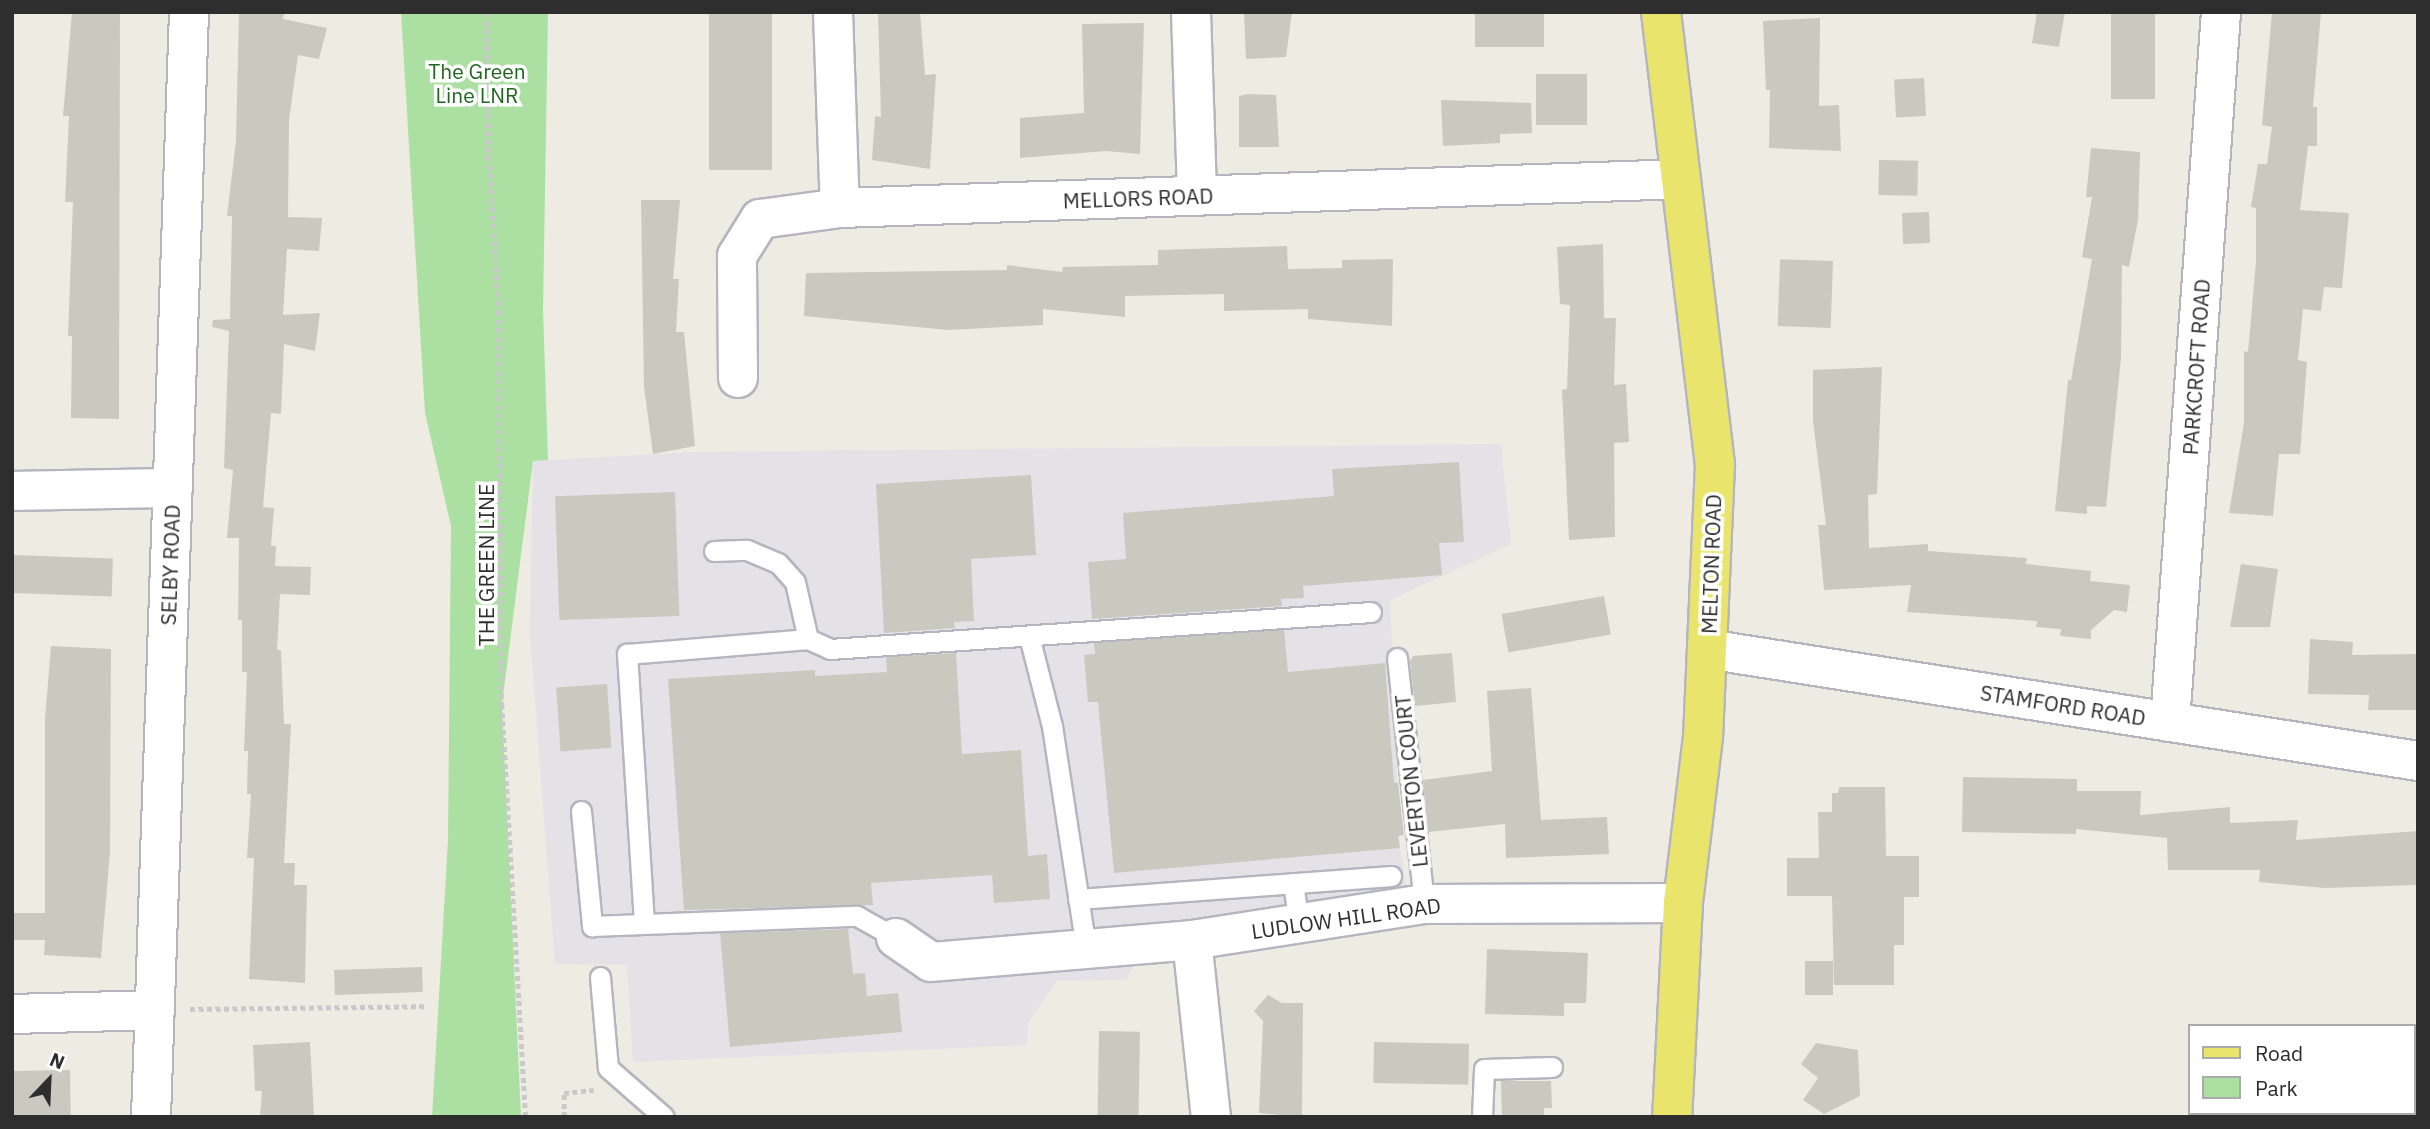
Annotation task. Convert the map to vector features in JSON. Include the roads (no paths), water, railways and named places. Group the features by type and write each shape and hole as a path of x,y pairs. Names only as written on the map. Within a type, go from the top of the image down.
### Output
{"main road":[{"name":"MELTON ROAD","path":"1661,12 1715,464 1707,649 1683,903 1672,1117"}],"street":[{"name":"SELBY ROAD","path":"151,1117 190,12"},
{"path":"833,12 840,208"},
{"path":"1191,12 1197,196"},
{"name":"PARKCROFT ROAD","path":"2170,722 2221,12"},
{"name":"MELLORS ROAD","path":"738,378 737,256 760,219 840,208 1681,179"},
{"path":"12,491 173,488"},
{"name":"STAMFORD ROAD","path":"1707,649 2418,761"},
{"name":"LUDLOW HILL ROAD","path":"896,938 931,962 1010,972 1086,949 1192,940 1424,904 1683,903"},
{"path":"1192,940 1211,1117"},
{"path":"12,1014 155,1010"}],"lane":[{"path":"714,551 747,550 778,563 795,582 808,639"},
{"path":"644,923 627,653 808,639 830,649 1371,612"},
{"path":"1029,636 1052,726 1086,949"},
{"name":"LEVERTON COURT","path":"1397,658 1424,904"},
{"path":"581,811 592,926 857,916 896,938"},
{"path":"1079,900 1391,876"},
{"path":"1293,883 1299,923"},
{"path":"600,977 608,1068 664,1117"},
{"path":"1482,1117 1484,1069 1552,1067"}],"park label":[{"name":"The Green Line LNR","path":"477,83"}]}
